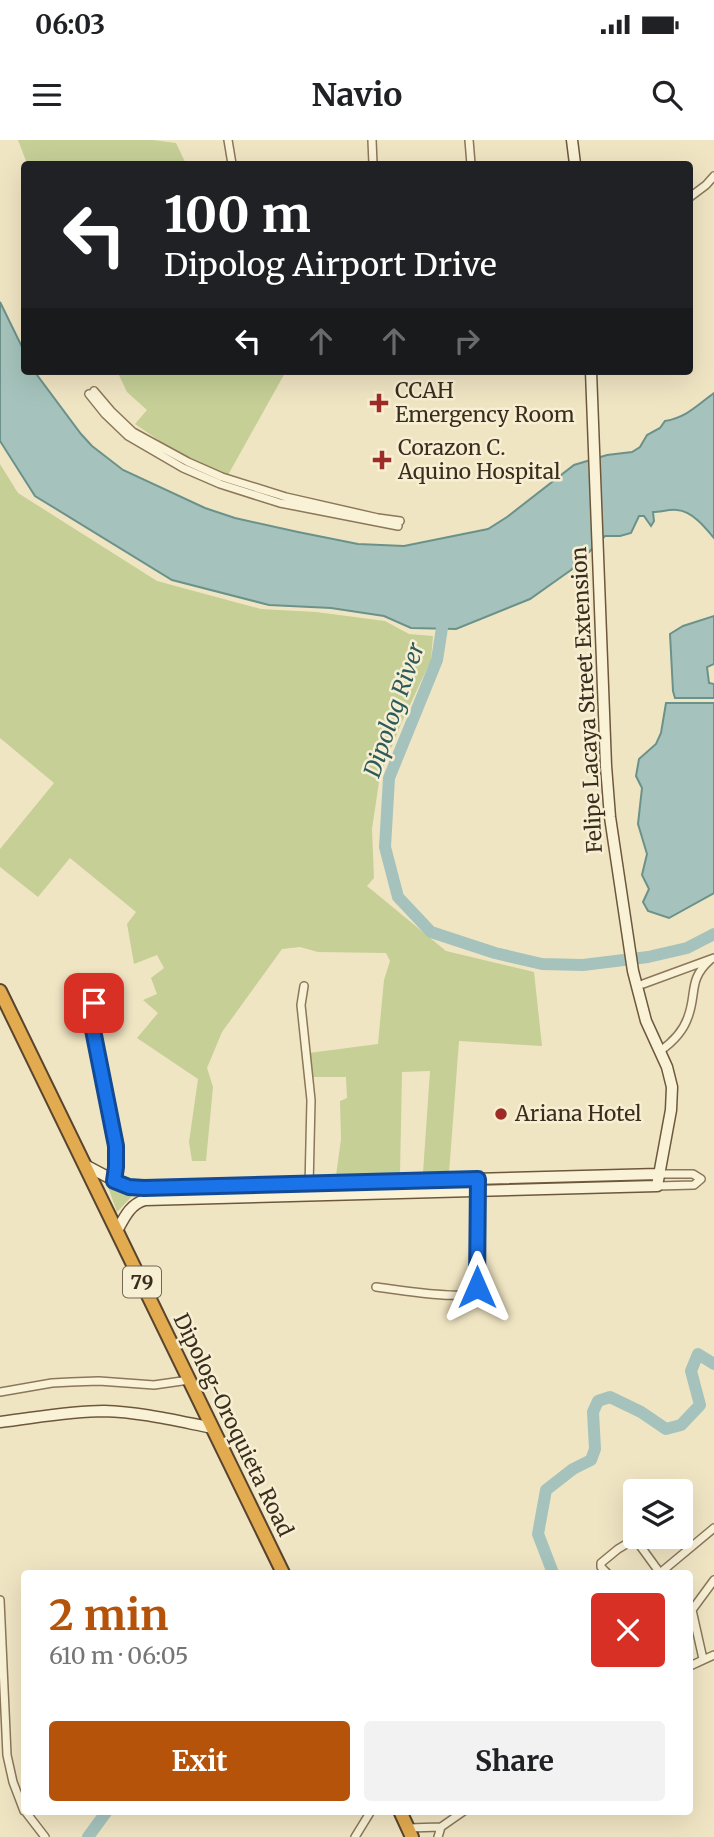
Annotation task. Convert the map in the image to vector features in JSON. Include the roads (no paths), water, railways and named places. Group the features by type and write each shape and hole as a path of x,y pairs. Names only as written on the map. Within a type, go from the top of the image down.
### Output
{"highway":[{"name":"Dipolog-Oroquieta Road","path":"0,991 282,1570"},
{"path":"402,1815 410,1833"}],"main road":[{"path":"572,140 575,161"},
{"name":"Felipe Lacaya Street Extension","path":"590,375 609,804 629,954 646,1021 669,1076 672,1099 657,1186"},
{"path":"85,1165 129,1187 144,1188 657,1186"},
{"path":"477,1185 658,1174"},
{"path":"144,1188 145,1200"},
{"path":"117,1231 130,1208 145,1200 309,1189"},
{"path":"0,1422 105,1411 145,1415 212,1428"}],"street":[{"path":"228,140 232,161"},
{"path":"372,140 373,161"},
{"path":"469,140 471,161"},
{"path":"693,195 714,176"},
{"path":"91,392 104,414 128,436 183,468 220,484 281,502 399,524"},
{"path":"643,984 712,959"},
{"path":"660,1051 682,1030 689,1014 699,970 712,959"},
{"path":"94,986 93,1030 116,1146 114,1181"},
{"path":"304,986 301,1005 311,1100 309,1189"},
{"path":"657,1186 694,1185 701,1179 694,1174 658,1174"},
{"path":"376,1287 462,1295 475,1290 478,1283 477,1185"},
{"path":"0,1392 51,1383 99,1381 158,1385 189,1380"},
{"path":"664,1570 714,1528"},
{"path":"604,1570 601,1563 635,1540 658,1570"},
{"path":"693,1606 714,1580"},
{"path":"0,1600 3,1756 21,1802"},
{"path":"693,1616 702,1659"},
{"path":"693,1632 698,1635"},
{"path":"693,1664 714,1655"},
{"path":"28,1815 45,1837"},
{"path":"355,1837 369,1815"},
{"path":"410,1833 441,1827 458,1815"},
{"path":"438,1837 441,1827"}],"water":[{"path":"0,302 21,345 21,375 37,375 81,434 123,470 205,508 235,518 358,544 404,546 488,529 574,465 607,455 632,452 640,447 647,435 660,428 665,421 685,414 714,393 714,538 698,520 683,511 653,512 654,521 651,526 644,516 639,516 631,533 605,536 571,570 530,599 456,629 411,628 384,616 331,608 269,605 172,580 35,496 0,441"},
{"path":"714,616 714,664 707,667 709,683 714,684 714,698 675,698 670,634 683,626"},
{"path":"666,703 714,703 714,893 669,918 648,911 643,902 649,889 642,875 647,854 638,824 642,788 636,776 639,759 656,744 661,733"}],"waterway":[{"name":"Dipolog River","path":"444,615 437,660 389,778 385,847 398,897 431,932 495,953 542,964 583,965 648,957 687,948 714,934"},
{"path":"552,1570 538,1534 546,1490 573,1469 591,1460 595,1449 593,1412 598,1401 610,1397 641,1412 666,1429 681,1425 700,1405 691,1371 698,1354 714,1364"},
{"path":"88,1837 104,1815"}],"place":[{"name":"CCAH Emergency Room","path":"379,403"},
{"name":"Corazon C. Aquino Hospital","path":"382,460"},
{"name":"Ariana Hotel","path":"501,1114"}]}
